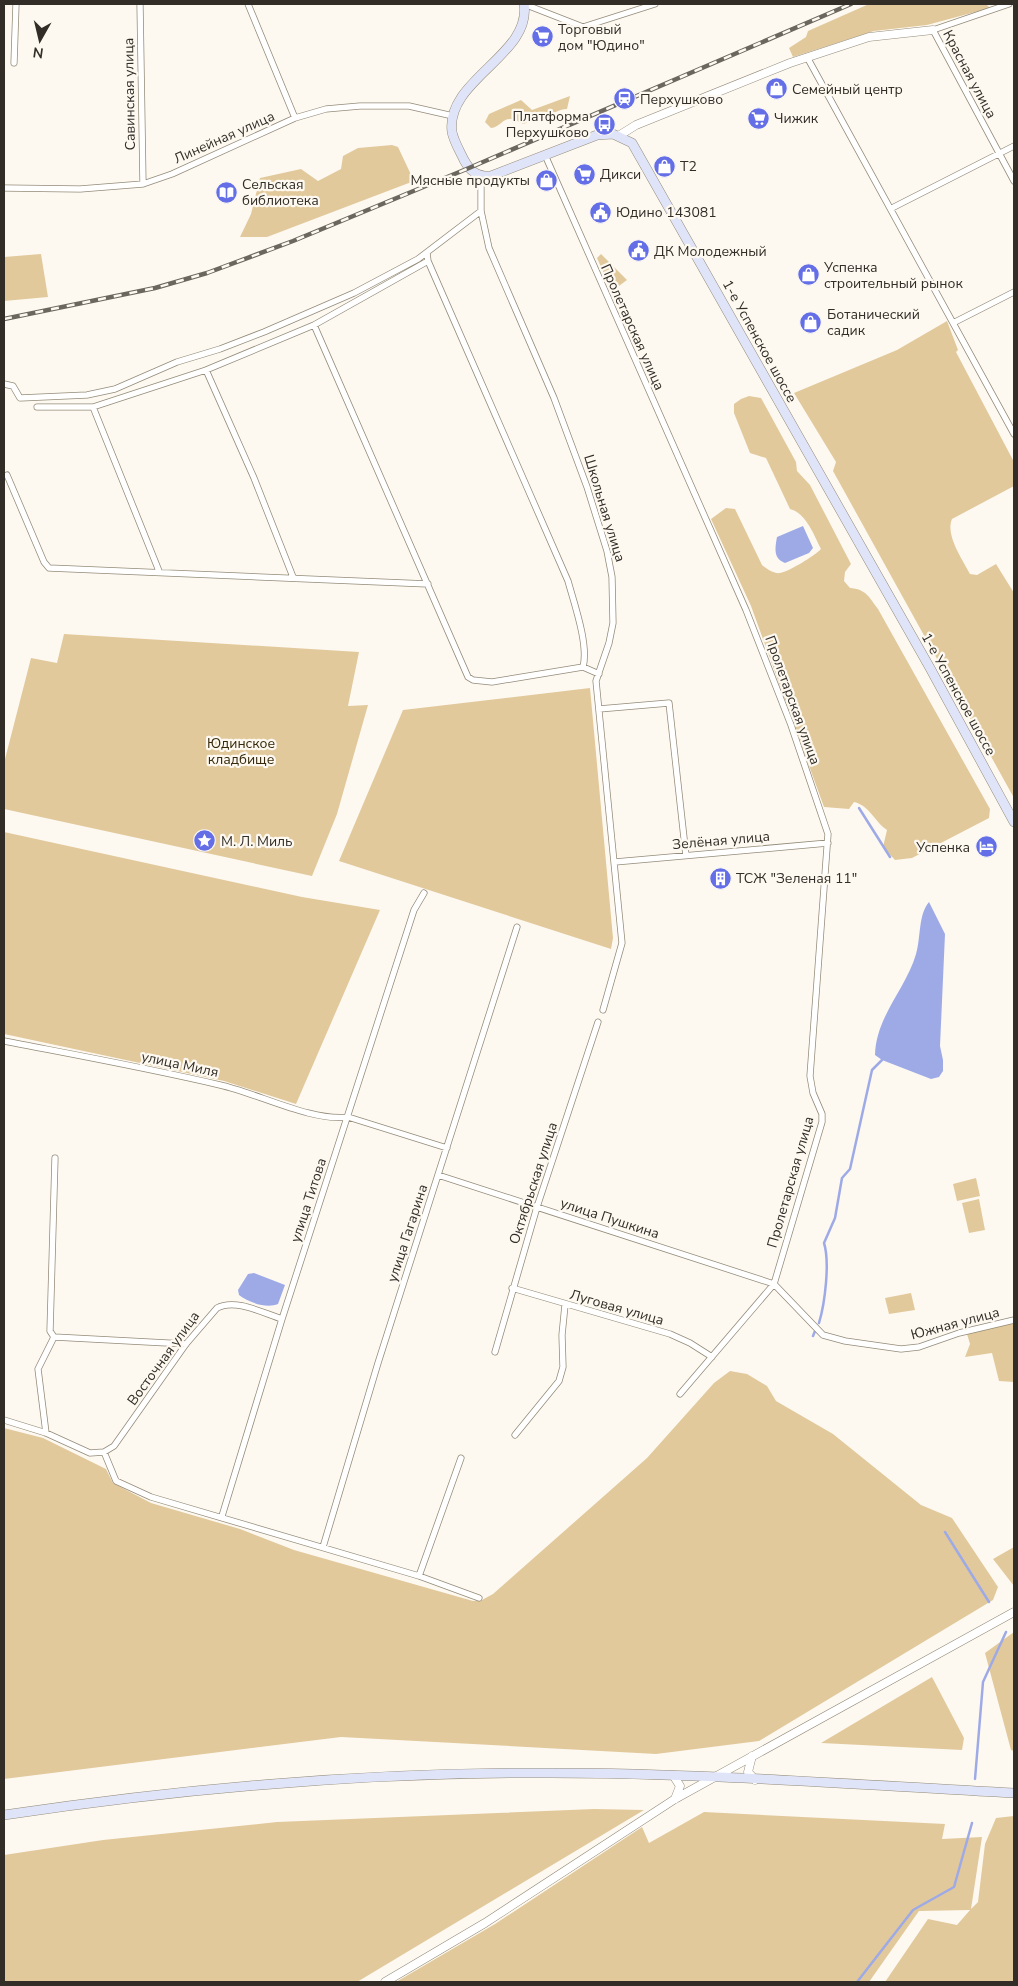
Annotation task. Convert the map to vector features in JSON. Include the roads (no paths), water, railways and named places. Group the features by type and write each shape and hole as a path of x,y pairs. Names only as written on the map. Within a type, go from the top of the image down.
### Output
{"main road":[{"path":"524,4 524,20 516,36 462,98 453,116 454,140 469,168 481,176 496,174 597,135 620,135"},
{"name":"1-е Успенское шоссе","path":"620,135 632,143 639,152 1014,822"},
{"path":"4,1815 192,1790 294,1781 421,1775 549,1773 673,1775 1014,1792"}],"street":[{"path":"14,63 16,4"},
{"name":"Савинская улица","path":"140,4 143,184"},
{"path":"248,4 295,118"},
{"path":"524,4 583,27 655,4"},
{"path":"620,135 636,125 807,57 869,38 933,30 1009,4"},
{"name":"Красная улица","path":"933,30 1014,181"},
{"path":"807,57 892,208 1014,434"},
{"name":"Линейная улица","path":"4,188 80,189 143,184 172,174 295,118 326,109 360,106 410,106 453,116"},
{"path":"892,208 1014,146"},
{"name":"Пролетарская улица","path":"545,155 746,610 791,725 828,834 810,1076 813,1093 822,1114 822,1122 774,1284"},
{"name":"Школьная улица","path":"481,176 481,211 489,248 554,398 588,487 607,551 613,584 613,623 596,681 622,943 603,1010"},
{"path":"4,384 13,386 20,398 87,395 115,389 177,362 220,349 264,332 354,293 427,253 481,211"},
{"path":"427,253 428,261 568,581 578,620 585,660 583,667"},
{"path":"37,407 93,407 206,370 314,325 428,261"},
{"path":"953,323 1014,292"},
{"path":"314,325 468,677 472,680 492,682 583,667 599,674"},
{"path":"206,370 254,478 293,577"},
{"path":"93,407 159,571"},
{"path":"7,475 44,562 49,568 159,571 182,574 293,577 304,580 428,584"},
{"path":"599,709 669,703 686,856"},
{"name":"Зелёная улица","path":"615,862 828,843"},
{"name":"улица Титова","path":"222,1516 282,1319 414,910 424,893"},
{"name":"улица Гагарина","path":"323,1547 378,1363 517,928"},
{"name":"Октябрьская улица","path":"494,1352 537,1207 598,1022"},
{"name":"улица Миля","path":"4,1040 222,1085 312,1113 339,1118 348,1117"},
{"path":"348,1117 446,1148"},
{"path":"54,1337 50,1331 50,1322 55,1158"},
{"name":"улица Пушкина","path":"438,1175 774,1284"},
{"path":"680,1394 774,1284"},
{"name":"Южная улица","path":"774,1284 823,1334 845,1342 901,1348 919,1347 959,1333 1014,1320"},
{"name":"Луговая улица","path":"512,1288 565,1305 670,1334 690,1343 712,1357"},
{"name":"Восточная улица","path":"104,1452 114,1446 186,1344 211,1313 223,1304 234,1304 282,1319"},
{"path":"514,1435 559,1381 563,1367 562,1335 565,1305"},
{"path":"54,1337 186,1344"},
{"path":"46,1433 38,1369 54,1337"},
{"path":"4,1420 46,1433 90,1452 104,1452 116,1481 151,1497 222,1516 419,1576 479,1598"},
{"path":"419,1576 461,1458"},
{"path":"385,1982 485,1923 676,1799 1014,1612"},
{"path":"752,1756 748,1772 755,1780"},
{"path":"673,1775 680,1786 676,1799"}],"water":[{"path":"803,526 813,548 809,553 785,563 778,559 776,553 777,537"},
{"path":"929,902 945,934 940,1046 943,1071 939,1077 931,1079 882,1060 875,1055 880,1028 906,979 916,954 921,920 925,907"},
{"path":"254,1273 285,1285 278,1304 268,1306 257,1304 239,1295 238,1290 248,1274"}],"waterway":[{"path":"859,808 890,857"},
{"path":"819,1323 826,1283 827,1261 824,1243 835,1218 842,1178 850,1169 872,1070 882,1060"},
{"path":"813,1336 815,1331"},
{"path":"945,1532 989,1602"},
{"path":"975,1779 983,1682 1006,1632"},
{"path":"857,1982 913,1910 954,1887 972,1823"}],"railway":[{"path":"4,319 155,288 207,273 293,241 469,168 851,4"}],"place":[{"name":"Торговый дом \"Юдино\"","path":"542,37"},
{"name":"Семейный центр","path":"776,89"},
{"name":"Перхушково","path":"624,99"},
{"name":"Чижик","path":"758,118"},
{"name":"Платформа Перхушково","path":"605,124"},
{"name":"T2","path":"664,166"},
{"name":"Дикси","path":"584,174"},
{"name":"Мясные продукты","path":"546,180"},
{"name":"Сельская библиотека","path":"226,192"},
{"name":"Юдино 143081","path":"600,212"},
{"name":"ДК Молодежный","path":"638,251"},
{"name":"Успенка строительный рынок","path":"808,275"},
{"name":"Ботанический садик","path":"811,322"},
{"name":"М. Л. Миль","path":"205,841"},
{"name":"Успенка","path":"986,847"},
{"name":"ТСЖ \"Зеленая 11\"","path":"720,878"}],"park label":[{"name":"Юдинское кладбище","path":"241,752"}]}
